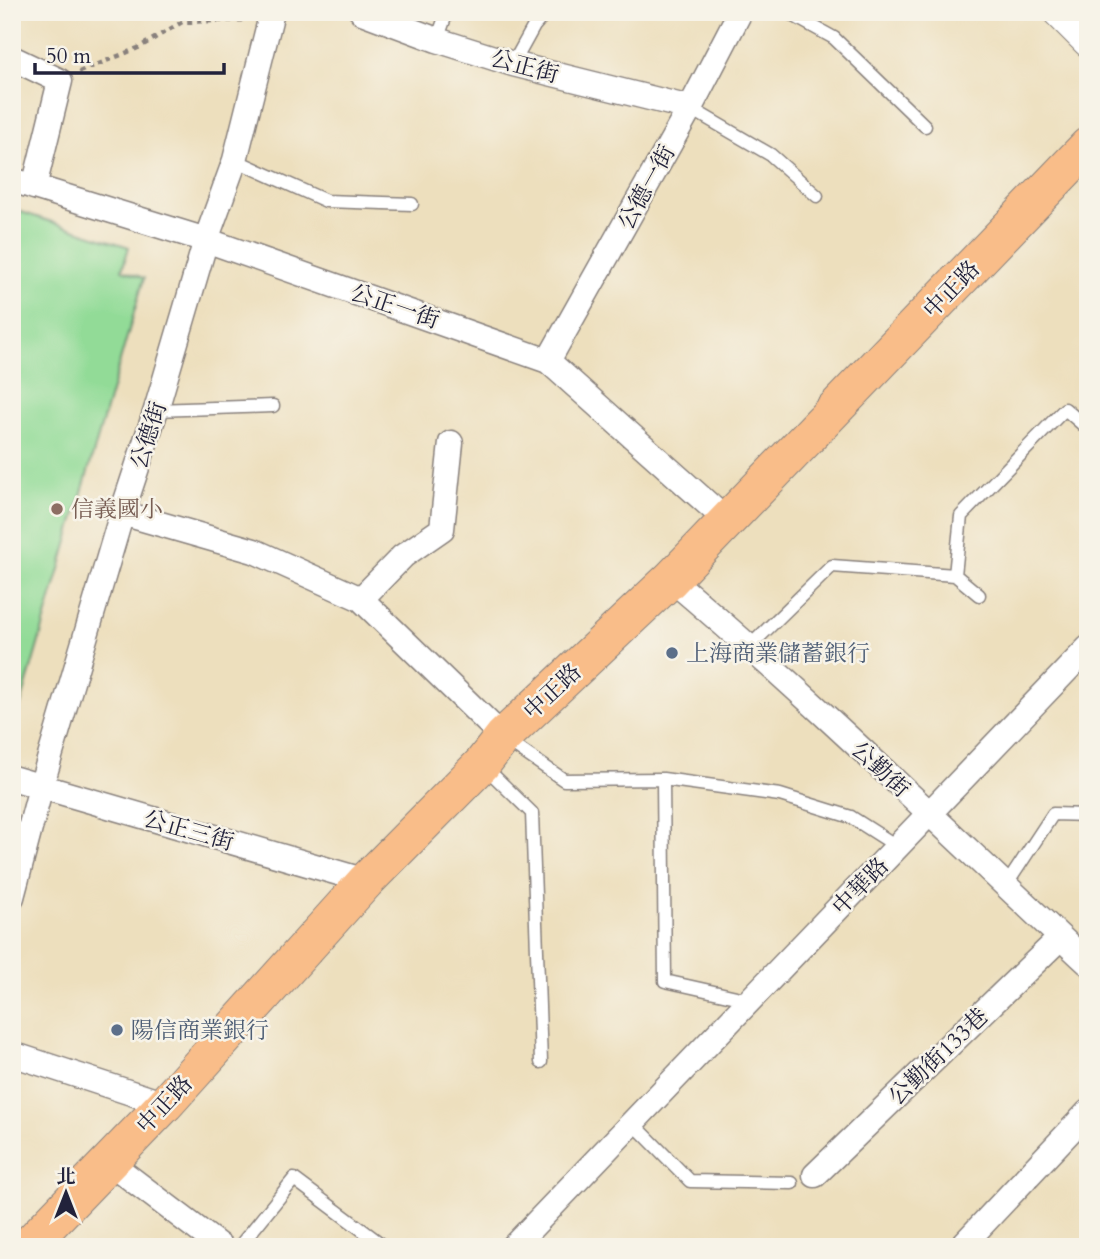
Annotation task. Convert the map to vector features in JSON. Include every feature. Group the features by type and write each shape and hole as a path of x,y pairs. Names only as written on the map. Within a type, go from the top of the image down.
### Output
{"main road":[{"name":"中正路","path":"29,1246 165,1104 366,881 493,751 671,579 1088,146"}],"street":[{"name":"公正街","path":"362,12 513,64 690,108"},
{"name":"公德一街","path":"548,361 690,108 740,12"},
{"path":"1058,12 1088,42"},
{"name":"公德街","path":"12,897 41,787 122,513 156,410 206,240 235,160 262,16"},
{"path":"12,58 60,80 23,184"},
{"name":"公正一街","path":"23,184 206,240 548,361 727,521"},
{"path":"361,599 403,556 442,528 451,443"},
{"path":"122,513 254,551 361,599 493,751"},
{"name":"公勤街","path":"671,579 750,646 1088,963"},
{"name":"中華路","path":"513,1247 1088,648"},
{"name":"公正三街","path":"12,778 366,881"},
{"name":"公勤街133巷","path":"804,1179 1060,938"},
{"path":"12,1054 165,1104"},
{"path":"961,1247 1088,1112"},
{"path":"109,1162 221,1247"}],"lane":[{"path":"437,40 447,12"},
{"path":"513,64 534,26 546,12"},
{"path":"787,12 834,38 925,126"},
{"path":"690,108 771,155 817,196"},
{"path":"235,160 326,201 412,204"},
{"path":"156,410 273,407"},
{"path":"955,575 961,516 1065,410 1088,429"},
{"path":"750,646 832,566 955,575 979,595"},
{"path":"493,751 564,780 663,779 780,795 851,817 898,847"},
{"path":"493,751 531,813 541,1062"},
{"path":"663,779 665,981 750,1000"},
{"path":"1006,884 1053,814 1088,815"},
{"path":"632,1122 690,1181 804,1179"},
{"path":"239,1247 294,1179 385,1247"}],"path":[{"path":"60,80 138,48 182,22 262,16"}],"green space":[{"name":"信義國小","path":"12,209 129,247 122,270 144,278 12,735"}],"place":[{"name":"信義國小","path":"57,509"},
{"name":"上海商業儲蓄銀行","path":"672,653"},
{"name":"陽信商業銀行","path":"117,1030"}]}
